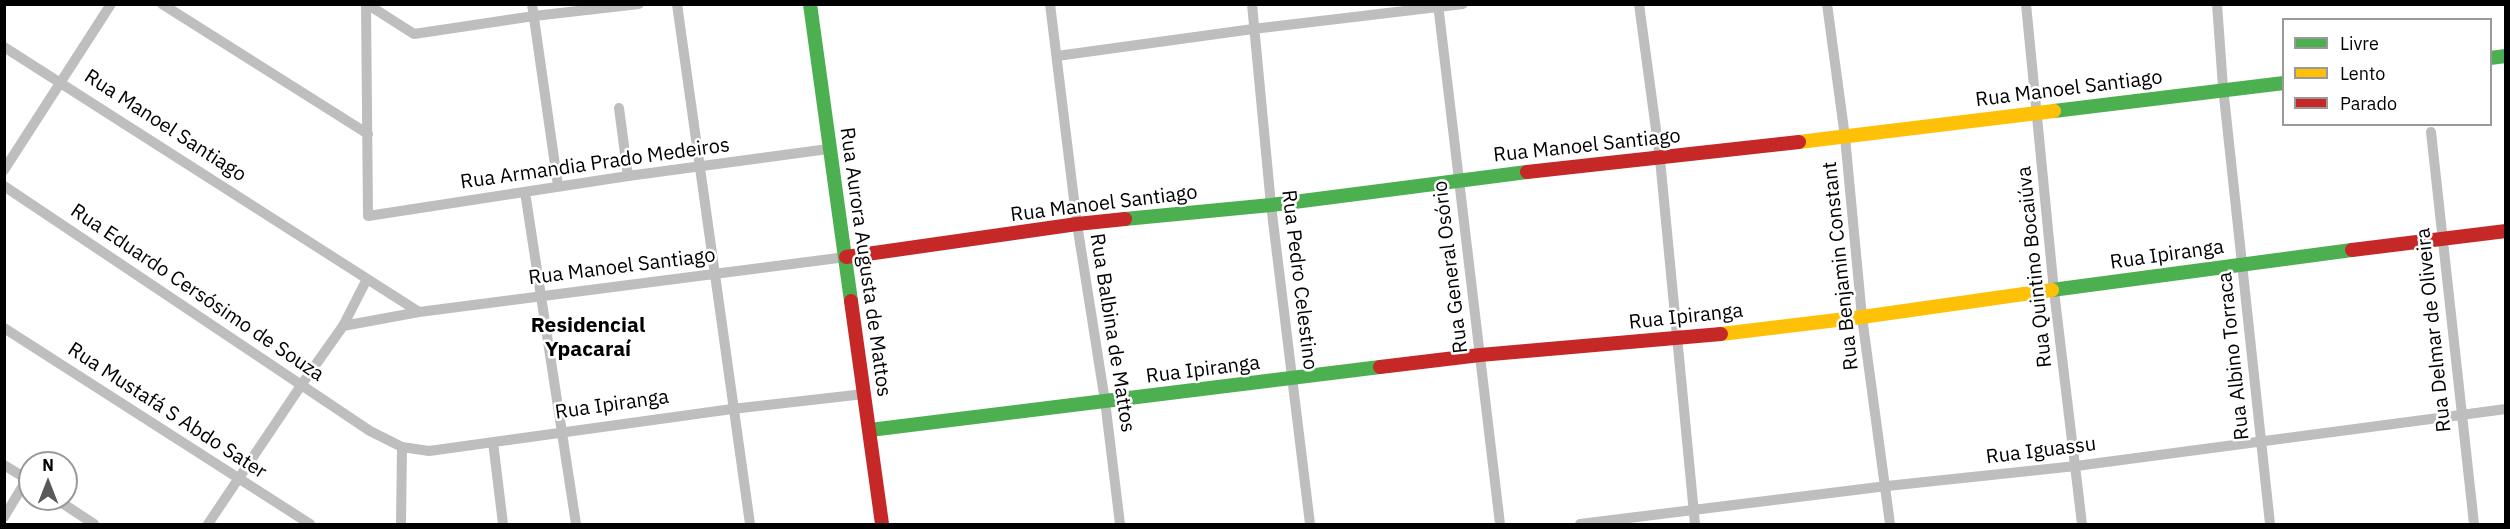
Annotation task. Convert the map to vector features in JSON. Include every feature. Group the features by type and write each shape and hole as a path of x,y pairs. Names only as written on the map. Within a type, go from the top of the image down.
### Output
{"street":[{"path":"4,170 111,4"},
{"path":"162,4 368,134"},
{"path":"367,4 368,134"},
{"path":"367,4 414,34 534,16 639,4"},
{"path":"532,4 558,186"},
{"path":"677,4 750,525"},
{"name":"Rua Aurora Augusta de Mattos","path":"810,4 828,149 846,257 882,525"},
{"name":"Rua Balbina de Mattos","path":"1050,4 1077,224 1105,401 1120,525"},
{"name":"Rua Pedro Celestino","path":"1252,4 1270,205 1310,525"},
{"path":"1057,56 1253,29 1463,4"},
{"path":"1639,4 1660,159 1695,525"},
{"name":"Rua Benjamin Constant","path":"1827,4 1845,137 1862,317 1887,486 1890,525"},
{"name":"Rua Quintino Bocaiúva","path":"2026,4 2054,291 2082,525"},
{"name":"Rua Albino Torraca","path":"2217,4 2223,90 2270,525"},
{"name":"Rua General Osório","path":"1438,6 1500,525"},
{"name":"Rua Manoel Santiago","path":"4,47 419,312 846,257 1077,224 1270,205 1495,175 1660,159 2282,83"},
{"path":"619,108 628,176"},
{"name":"Rua Delmar de Oliveira","path":"2432,132 2441,239 2474,525"},
{"name":"Rua Armandia Prado Medeiros","path":"368,134 368,216 558,186 828,149"},
{"name":"Rua Eduardo Cersósimo de Souza","path":"4,186 370,430"},
{"path":"525,192 539,297 576,525"},
{"name":"Rua Ipiranga","path":"870,430 1480,355 1678,339 1862,317 2243,263 2505,231"},
{"path":"208,525 343,326 367,279"},
{"path":"343,326 419,312"},
{"name":"Rua Mustafá S Abdo Sater","path":"4,328 310,525"},
{"name":"Rua Ipiranga","path":"370,430 402,447 429,451 562,431 864,394"},
{"name":"Rua Iguassu","path":"1580,525 1887,486 2076,465 2505,409"},
{"path":"493,442 503,525"},
{"path":"401,525 402,447"},
{"path":"4,465 18,474"},
{"path":"4,517 18,495"},
{"path":"74,511 94,525"}],"traffic: fast":[{"path":"810,4 851,301"},
{"path":"2492,58 2506,56"},
{"path":"2054,111 2282,83"},
{"path":"1125,219 1271,205 1527,172"},
{"path":"2052,290 2352,250"},
{"path":"870,430 1380,367"}],"traffic: slow":[{"path":"1799,142 2054,111"},
{"path":"1721,334 2052,290"}],"traffic: jam":[{"path":"1527,172 1799,142"},
{"path":"846,257 1125,219"},
{"path":"2352,250 2506,231"},
{"path":"851,301 882,524"},
{"path":"1380,367 1480,355 1721,334"}],"district":[{"name":"Residencial Ypacaraí","path":"588,338"}]}
